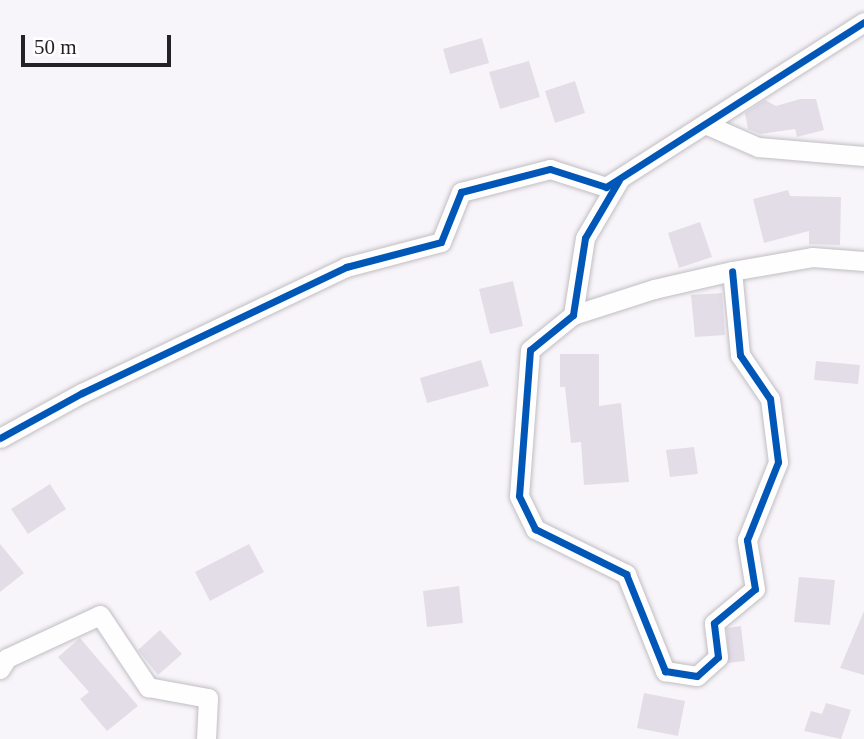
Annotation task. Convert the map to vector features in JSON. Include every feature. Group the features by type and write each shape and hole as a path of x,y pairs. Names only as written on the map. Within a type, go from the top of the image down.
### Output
{"street":[{"path":"0,438 82,393 346,267 441,242 461,191 550,169 606,187 864,22"},
{"path":"705,124 758,146 864,156"},
{"path":"573,315 585,238 619,180"},
{"path":"733,271 740,355 770,399 778,462 747,540 755,589 714,623 718,657 697,676 666,671 626,574 535,528 519,496 530,350 573,315 654,289 733,271 812,257 864,261"},
{"path":"0,668 7,658 100,615 148,687 208,698 206,739"}],"building":[{"path":"482,38 489,63 450,74 443,49"},
{"path":"529,61 540,97 500,109 489,72"},
{"path":"575,81 585,113 555,123 545,91"},
{"path":"800,99 816,99 824,130 797,137 795,129 760,134 748,129 745,113 765,100 776,106"},
{"path":"788,190 790,196 841,197 840,245 809,244 809,231 764,243 753,199"},
{"path":"700,222 712,257 679,268 668,233"},
{"path":"513,281 523,326 490,334 479,289"},
{"path":"722,293 725,335 695,337 691,295"},
{"path":"560,354 599,354 599,406 621,403 629,482 584,485 581,442 571,443 565,387 560,387"},
{"path":"481,360 489,386 427,403 420,378"},
{"path":"816,361 860,365 858,384 814,380"},
{"path":"694,447 698,474 670,477 666,450"},
{"path":"50,484 66,509 28,534 11,509"},
{"path":"0,544 24,573 0,592"},
{"path":"249,544 264,572 210,601 195,572"},
{"path":"799,577 835,580 830,625 794,622"},
{"path":"459,586 463,623 427,627 423,591"},
{"path":"864,611 864,675 840,668"},
{"path":"741,626 745,661 728,663 727,628"},
{"path":"160,630 182,654 158,675 138,650"},
{"path":"80,638 138,706 107,731 80,699 89,692 58,657"},
{"path":"644,693 685,701 678,736 637,728"},
{"path":"826,703 851,710 841,739 804,731 811,711 822,714"}],"cycle path":[{"path":"0,438 82,393 346,267 441,242 461,192 550,169 606,187 864,22"},
{"path":"619,180 585,238 573,315 530,350 519,496 535,529 626,574 665,671 697,676 718,657 714,623 755,589 747,540 778,462 770,399 740,355 732,271"}]}
